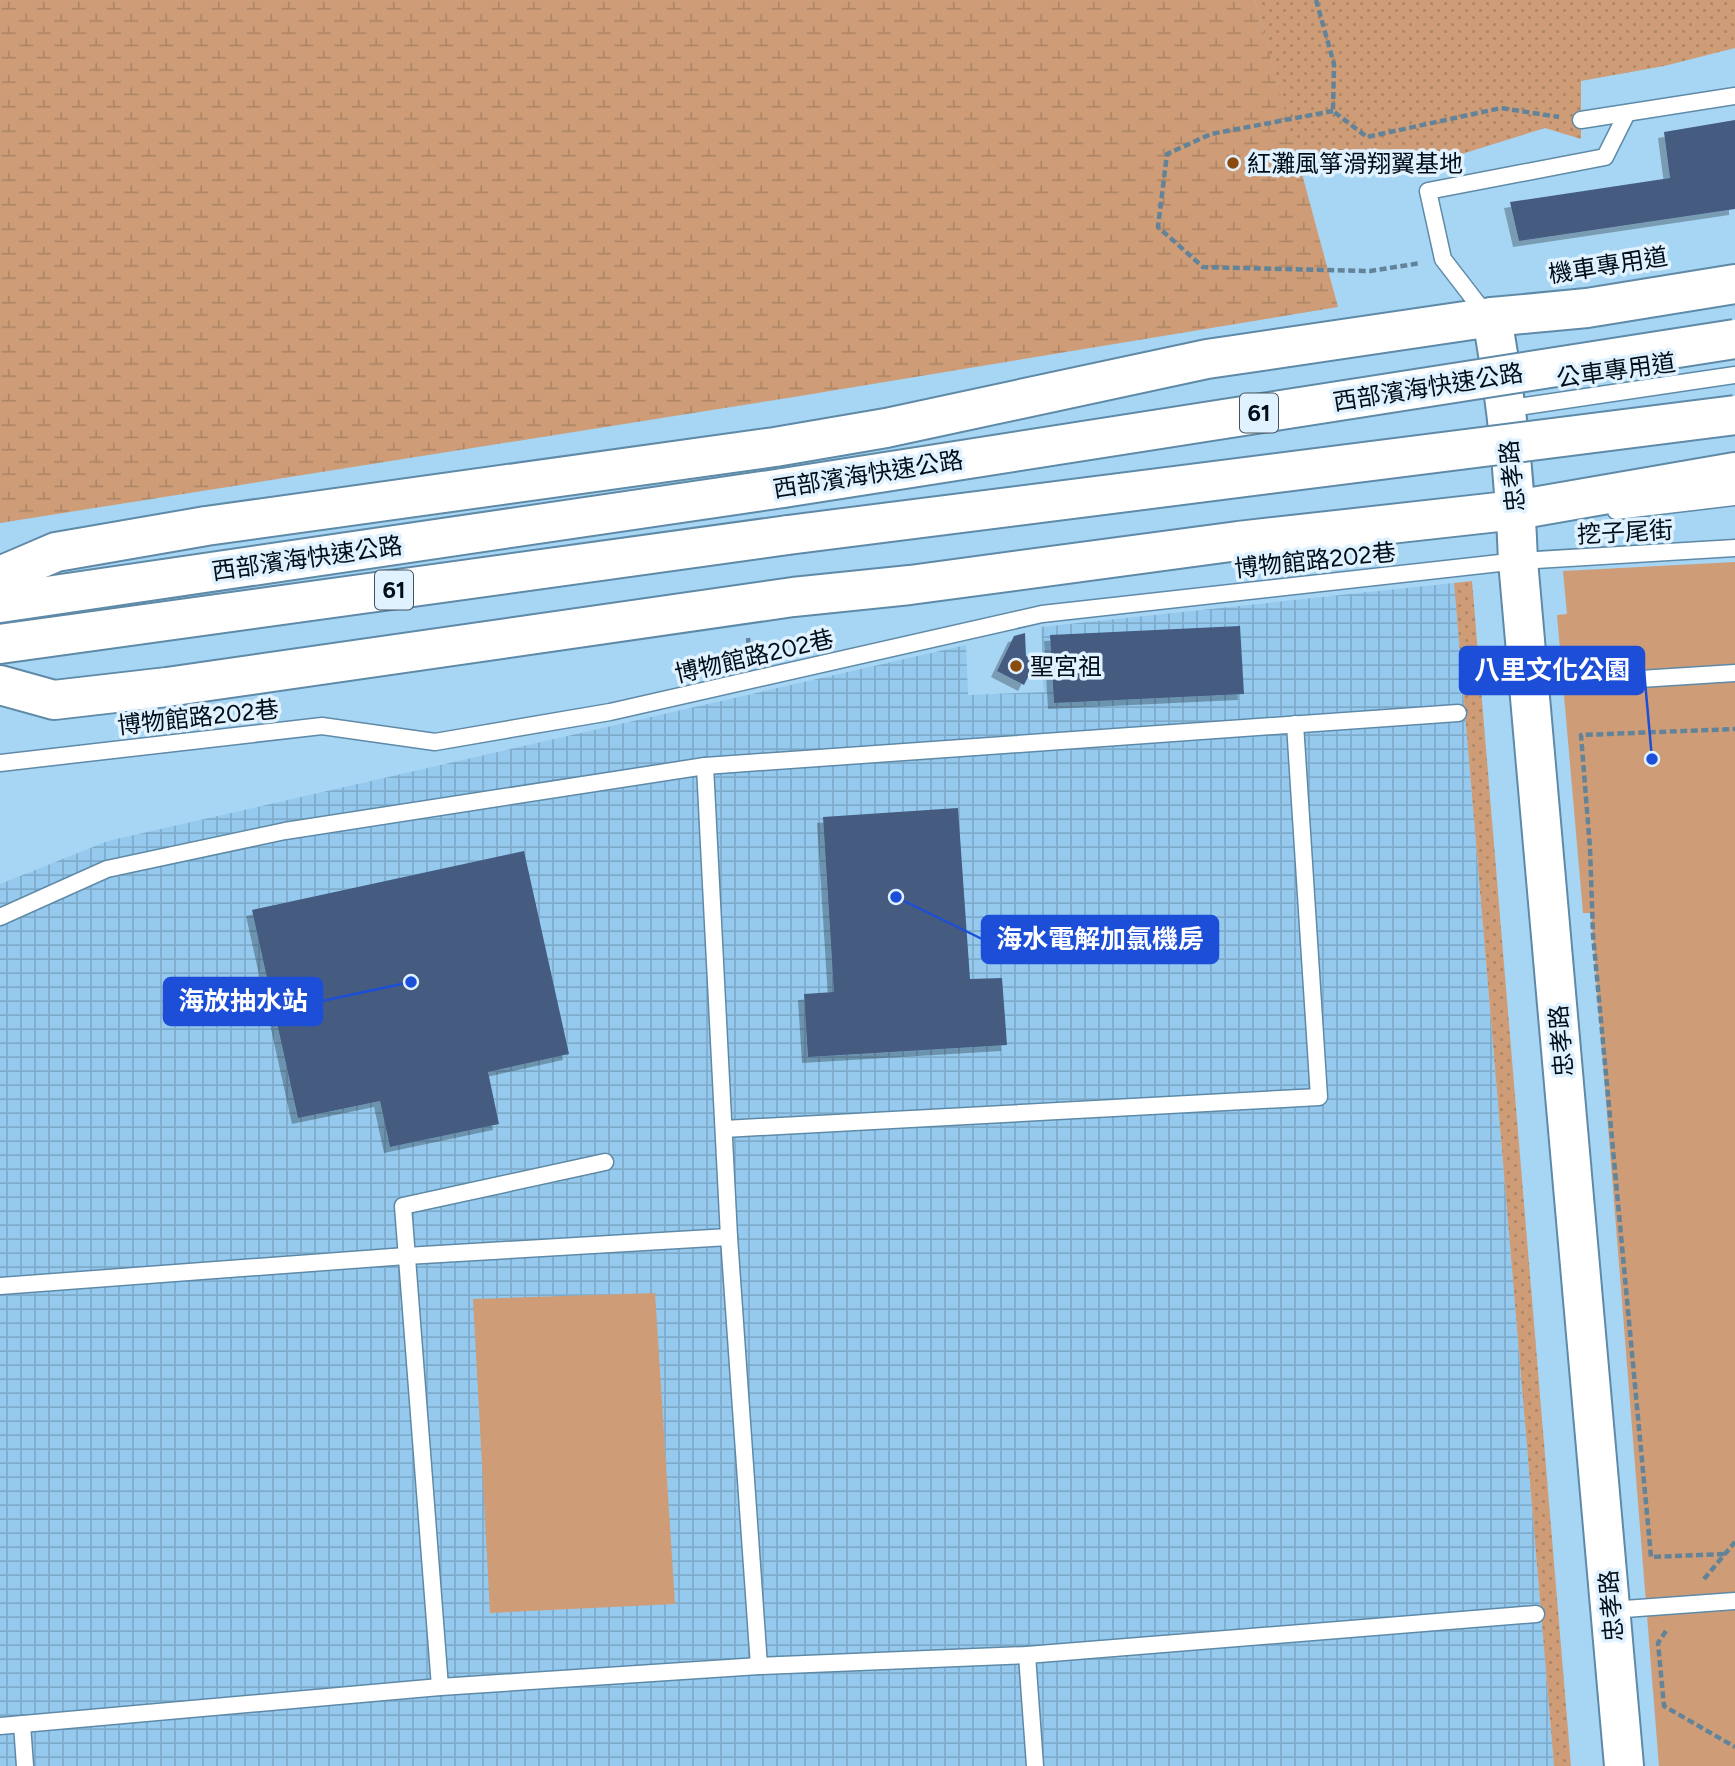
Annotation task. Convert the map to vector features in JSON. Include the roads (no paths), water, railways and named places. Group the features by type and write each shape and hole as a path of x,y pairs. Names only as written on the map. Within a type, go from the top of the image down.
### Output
{"main road":[{"path":"0,576 56,552 206,526 775,447 886,428 1207,359 1492,317 1587,308 1735,284"},
{"name":"忠孝路","path":"1492,317 1516,510 1518,561 1624,1766"},
{"name":"西部濱海快速公路","path":"0,603 769,490 1735,339"},
{"name":"西部濱海快速公路","path":"0,644 788,535 1735,415"},
{"path":"0,685 54,700 167,687 793,597 910,585 1265,537 1516,510 1735,472"}],"lane":[{"path":"1581,120 1735,96"},
{"path":"1492,317 1480,307 1443,259 1428,191 1605,157 1627,113"},
{"name":"機車專用道","path":"1492,317 1540,299 1668,279"},
{"name":"公車專用道","path":"1505,409 1735,375"},
{"path":"1605,512 1735,497"},
{"path":"1516,510 1579,516"},
{"name":"挖子尾街","path":"1518,561 1735,548"},
{"name":"博物館路202巷","path":"0,763 322,726 435,742 610,712 1042,614 1518,561"},
{"path":"1529,686 1735,673"},
{"path":"0,917 107,869 285,831 705,766 1458,713"},
{"path":"724,1129 1319,1097 1295,724"},
{"path":"705,766 729,1237 759,1666"},
{"path":"440,1687 403,1206 605,1162"},
{"path":"0,1286 406,1256 729,1237"},
{"path":"1611,1610 1735,1601"},
{"path":"0,1726 440,1687 759,1666 1027,1655 1536,1614"},
{"path":"1027,1655 1035,1766"},
{"path":"22,1724 25,1766"}],"place":[{"name":"紅灘風箏滑翔翼基地","path":"1233,163"},
{"name":"聖宮祖","path":"1016,666"},
{"name":"八里文化公園","path":"1652,759"},
{"name":"海水電解加氯機房","path":"896,897"},
{"name":"海放抽水站","path":"411,982"}]}
